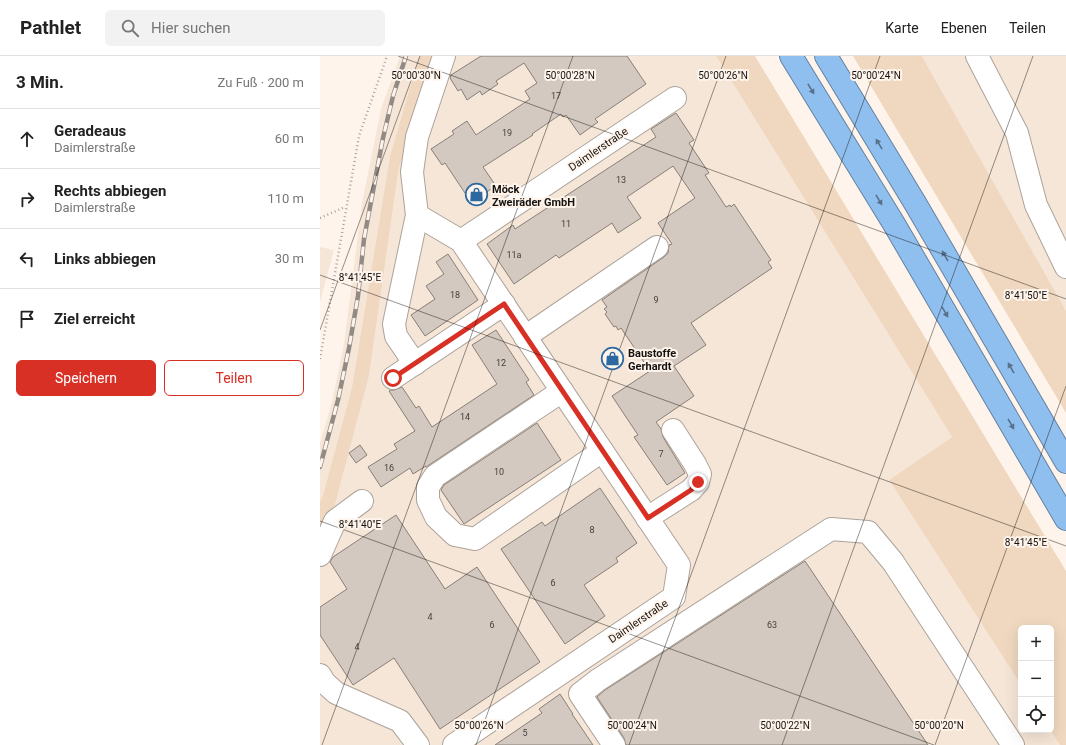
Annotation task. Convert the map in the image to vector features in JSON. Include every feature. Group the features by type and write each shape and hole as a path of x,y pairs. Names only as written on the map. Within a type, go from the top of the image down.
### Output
{"highway":[{"path":"791,56 894,224 1066,519"},
{"path":"826,56 915,203 1066,462"}],"street":[{"path":"415,364 396,336 394,324 417,215 412,172 417,137 444,56"},
{"path":"977,56 1017,133 1036,204 1066,267"},
{"name":"Daimlerstraße","path":"461,241 675,98"},
{"name":"Daimlerstraße","path":"417,215 461,241 679,565 674,597 454,745"},
{"path":"525,337 657,248"},
{"path":"393,378 504,304"},
{"path":"562,391 435,476 428,487 428,500 436,517 455,535 475,540 602,452"},
{"path":"648,518 691,490 698,482 700,474 673,430"},
{"path":"320,555 335,521 362,501"},
{"path":"614,745 580,694 598,680 831,529 868,532 893,562 1013,745"},
{"path":"320,676 336,693 400,721 418,745"}],"path":[{"path":"320,359 359,136 387,56"},
{"path":"320,218 346,207"}],"shaded area":[{"path":"400,56 419,56 390,156 352,387 323,495 320,501 320,443 332,402 344,344 362,203 381,109"},
{"path":"419,56 439,56 399,167 369,376 335,505 320,535 320,501 323,495 352,387 390,156"},
{"path":"439,56 716,56 952,437 889,480 1018,680 1018,733 1052,733 1060,745 320,745 320,535 335,505 369,376 399,167"},
{"path":"716,56 755,56 1066,571 1066,745 1060,745 1052,733 1054,733 1054,625 1018,625 1018,680 889,480 952,437"},
{"path":"853,56 922,56 1066,311 1066,413"},
{"path":"922,56 1066,56 1066,312 929,68"},
{"path":"320,247 334,250 320,302"}],"building":[{"path":"481,56 627,56 646,84 595,119 598,122 580,135 566,115 563,117 561,114 532,134 533,135 483,167 496,186 471,202 445,163 442,165 431,149 454,134 452,131 467,121 476,135 530,99 525,91 537,83 524,63 496,81 498,84 482,95 480,91 467,100 461,89 458,91 450,78 451,75"},
{"path":"676,113 694,140 689,143 709,173 705,175 726,207 730,205 731,207 734,204 771,260 768,262 772,268 691,323 706,345 674,366 694,396 656,422 661,429 663,437 685,473 667,485 634,437 638,435 612,396 650,371 621,328 618,330 616,326 614,327 605,314 607,312 604,309 607,307 602,300 668,253 669,245 672,244 658,223 695,198 673,166 627,197 641,218 618,233 612,223 559,258 556,255 514,284 487,244 513,225 515,229 656,137 651,129"},
{"path":"448,254 478,300 425,336 411,315 435,299 426,286 444,274 436,262"},
{"path":"496,330 529,380 526,382 534,395 426,467 413,474 410,468 381,487 368,467 397,449 394,444 415,431 389,391 402,387 416,408 419,406 432,427 497,384 472,345"},
{"path":"537,423 561,460 464,524 441,490 444,485"},
{"path":"360,445 367,455 356,463 349,453"},
{"path":"600,488 637,543 616,558 618,562 584,585 605,616 565,644 501,549 542,522 545,526"},
{"path":"396,515 445,589 477,567 540,662 440,729 394,658 353,685 320,635 320,607 347,589 330,562 333,557"},
{"path":"805,561 928,745 626,745 624,738 597,697 605,690"},
{"path":"560,694 593,745 495,745 542,713 539,709"}],"railway":[{"path":"320,467 338,400 349,348 358,296 364,239 383,138 393,96 406,56"}],"place":[{"name":"Möck Zweiräder GmbH","path":"477,195"},
{"name":"Baustoffe Gerhardt","path":"612,359"}],"route":[{"path":"393,378 504,304 648,518 691,490 698,482"}]}
